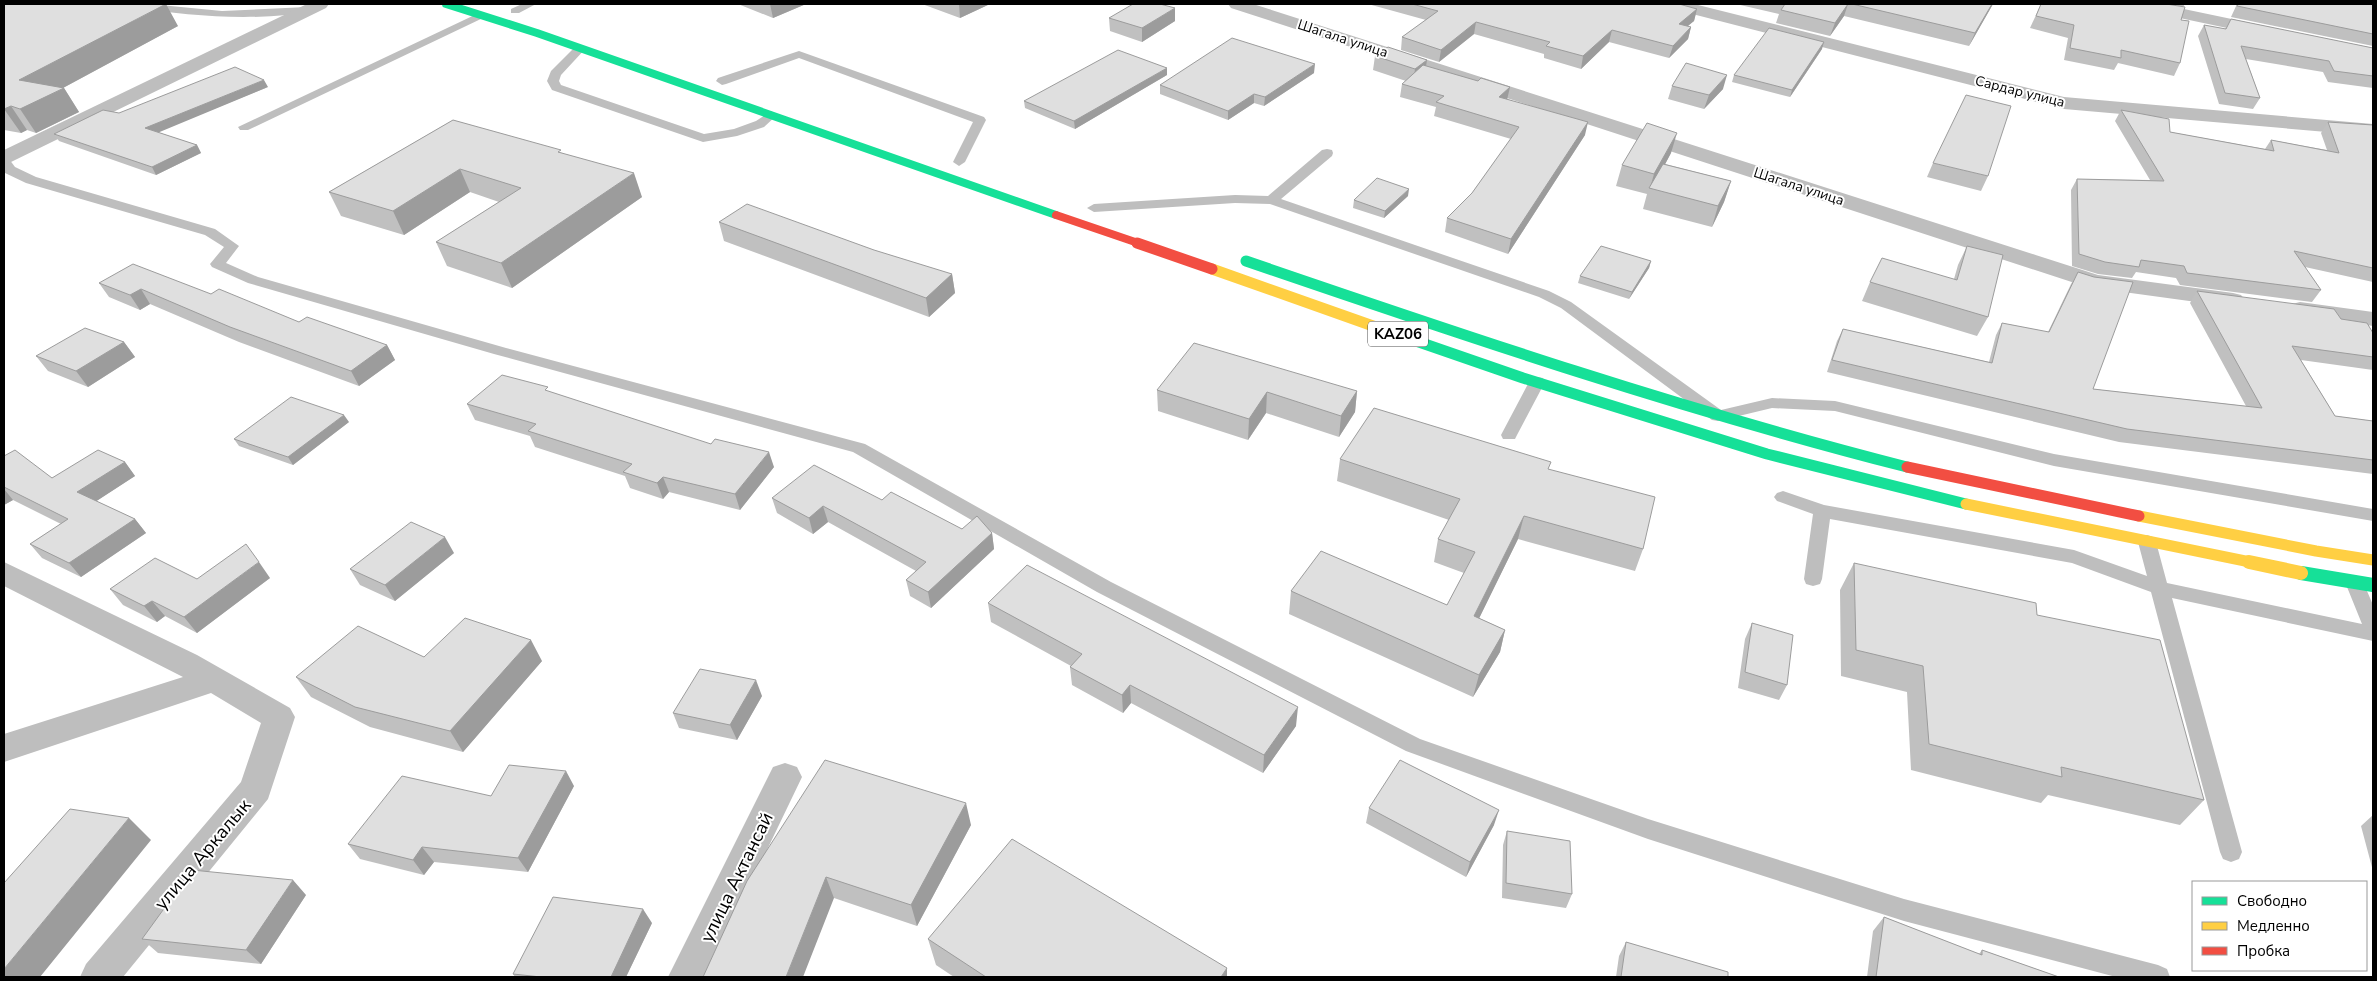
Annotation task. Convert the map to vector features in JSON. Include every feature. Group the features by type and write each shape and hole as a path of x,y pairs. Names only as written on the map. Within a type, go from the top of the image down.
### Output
{"highway":[{"name":"KАZ06","path":"446,4 580,48 1537,382 1767,454 1972,506 2373,585"},
{"path":"511,10 532,16"},
{"path":"717,79 740,87"},
{"path":"1089,207 1122,218"},
{"name":"KАZ06","path":"1234,257 1535,360 1772,432 1970,482 2316,551 2373,560"}],"street":[{"name":"Шагала улица","path":"1237,4 2095,282 2248,302"},
{"name":"Сардар улица","path":"1675,4 2064,103 2373,130"},
{"path":"2137,4 2282,34"},
{"path":"4,160 314,7"},
{"path":"2277,306 2373,319"},
{"path":"4,573 186,664 212,680"},
{"path":"4,748 212,680"},
{"name":"улица Аркалык","path":"99,977 256,789 279,717 212,680"},
{"name":"улица Актансай","path":"687,977 785,777"}],"lane":[{"path":"132,4 193,13 218,14 262,14 314,7"},
{"path":"511,10 531,4"},
{"path":"244,127 481,15"},
{"path":"580,48 556,74 553,81 556,87 703,138 744,130 760,124 771,115"},
{"path":"717,79 799,54 980,120 959,162"},
{"path":"1270,200 1327,153"},
{"path":"4,160 10,170 31,180 210,232 232,246 217,264 253,280 490,348 859,448 1104,587 1413,745 1648,829 1904,910 2158,977"},
{"path":"1089,207 1235,199 1270,200 1544,294 1558,301 1718,416 1772,403 1835,406 2054,460 2373,515"},
{"path":"1509,435 1537,382"},
{"path":"1783,498 1822,511 2074,557 2160,588 2373,634"},
{"path":"1812,579 1822,511"},
{"path":"2147,542 2231,852"},
{"path":"2354,582 2373,627"}],"building":[{"path":"4,4 166,4 19,80 64,88 20,109 11,106 4,109"},
{"path":"1133,4 1160,4 1175,8 1142,28 1109,18"},
{"path":"1412,4 1679,4 1697,9 1679,24 1691,27 1673,46 1612,30 1583,56 1546,46 1550,42 1476,22 1441,50 1402,37 1438,11"},
{"path":"1785,4 1848,4 1835,23 1781,10"},
{"path":"1852,4 1992,4 1975,33"},
{"path":"2041,4 2166,4 2185,7 2181,20 2189,21 2180,63 2121,50 2121,58 2070,48 2074,25 2036,16"},
{"path":"2238,4 2373,4 2373,34 2237,6"},
{"path":"2231,19 2373,48 2373,76 2334,71 2329,61 2241,46 2260,98 2225,93 2204,25 2226,29"},
{"path":"1769,28 1824,42 1792,90 1734,75"},
{"path":"1232,38 1315,64 1265,97 1254,94 1228,111 1160,85"},
{"path":"1388,47 1427,60 1415,69 1375,56"},
{"path":"1118,50 1167,68 1074,121 1024,101"},
{"path":"1686,63 1727,75 1709,95 1672,86"},
{"path":"1423,65 1478,81 1481,78 1510,87 1499,97 1588,122 1511,239 1447,218 1472,193 1519,127 1436,102 1444,96 1402,84"},
{"path":"235,67 264,80 145,128 197,145 152,167 54,134 103,110 119,113"},
{"path":"1966,95 2011,106 1988,176 1933,163"},
{"path":"2121,110 2169,119 2170,132 2274,151 2271,140 2339,153 2328,122 2373,125 2373,268 2294,251 2321,290 2187,273 2184,266 2141,260 2139,267 2105,262 2079,254 2077,179 2164,181"},
{"path":"453,120 561,150 558,152 634,173 501,263 436,242 521,188 460,169 393,211 329,192"},
{"path":"1647,123 1677,133 1654,174 1622,165"},
{"path":"1663,164 1731,181 1718,206 1649,188"},
{"path":"1377,178 1409,189 1385,211 1354,200"},
{"path":"747,204 874,250 952,274 926,298 719,222"},
{"path":"1601,246 1651,261 1632,292 1580,276"},
{"path":"1967,246 2003,255 1988,317 1870,282 1882,258 1957,280"},
{"path":"133,264 211,294 219,289 299,322 307,317 387,345 351,371 230,327 141,289 130,295 99,283"},
{"path":"2078,272 2094,277 2133,282 2093,389 2262,408 2197,291 2334,309 2341,319 2367,323 2373,333 2373,357 2292,346 2335,416 2373,421 2373,460 2127,429 1832,360 1843,329 1992,363 2002,323 2049,332"},
{"path":"85,328 124,342 76,371 36,356"},
{"path":"1194,343 1357,391 1341,416 1267,392 1249,419 1157,390"},
{"path":"502,375 548,387 545,390 711,444 715,439 769,452 735,494 663,477 657,483 623,472 632,464 528,431 536,424 467,404"},
{"path":"291,397 344,415 288,457 234,439"},
{"path":"1374,408 1551,462 1548,469 1655,497 1643,549 1524,516 1474,616 1505,630 1479,675 1291,591 1321,551 1447,605 1475,552 1438,539 1460,499 1340,459"},
{"path":"15,450 52,478 98,450 125,462 77,492 135,519 69,563 30,544 68,519 4,487 4,456"},
{"path":"814,465 882,500 891,492 962,529 977,516 992,533 928,592 906,580 926,562 823,506 809,518 772,498"},
{"path":"411,522 445,537 385,585 350,569"},
{"path":"246,544 259,562 184,617 152,601 144,606 110,589 155,558 197,579"},
{"path":"1854,563 2036,603 2037,615 2160,640 2204,800 2061,767 2062,777 1929,744 1923,666 1856,650"},
{"path":"1027,565 1298,707 1264,755 1130,685 1122,695 1070,667 1082,654 988,603"},
{"path":"465,618 531,640 450,731 355,707 296,677 358,626 424,657"},
{"path":"1752,623 1793,635 1787,685 1745,672"},
{"path":"700,669 756,680 730,725 673,713"},
{"path":"825,760 966,803 911,905 826,877 786,977 703,977 747,881"},
{"path":"1400,760 1499,810 1470,862 1369,808"},
{"path":"509,765 566,771 518,858 422,847 413,860 348,844 402,776 491,796"},
{"path":"70,809 129,818 4,969 4,883"},
{"path":"1507,831 1570,841 1572,894 1506,883"},
{"path":"1012,839 1227,968 1221,977 986,977 928,939"},
{"path":"192,870 293,880 246,950 142,939"},
{"path":"553,897 643,909 611,977 541,977 513,974"},
{"path":"1884,917 1982,955 1982,950 2059,977 1876,977"},
{"path":"1626,942 1728,972 1728,977 1621,977"}],"traffic: fast":[{"path":"446,4 537,33 1056,215"},
{"path":"1246,261 1656,398 1823,446 1907,467"},
{"path":"1390,332 1523,378 1767,454 1966,504"},
{"path":"2301,573 2373,585"}],"traffic: slow":[{"path":"1212,269 1390,332"},
{"path":"1966,504 2301,573"},
{"path":"2139,516 2316,551 2373,560"}],"traffic: jam":[{"path":"1056,215 1212,269"},
{"path":"1907,467 2139,516"}]}
